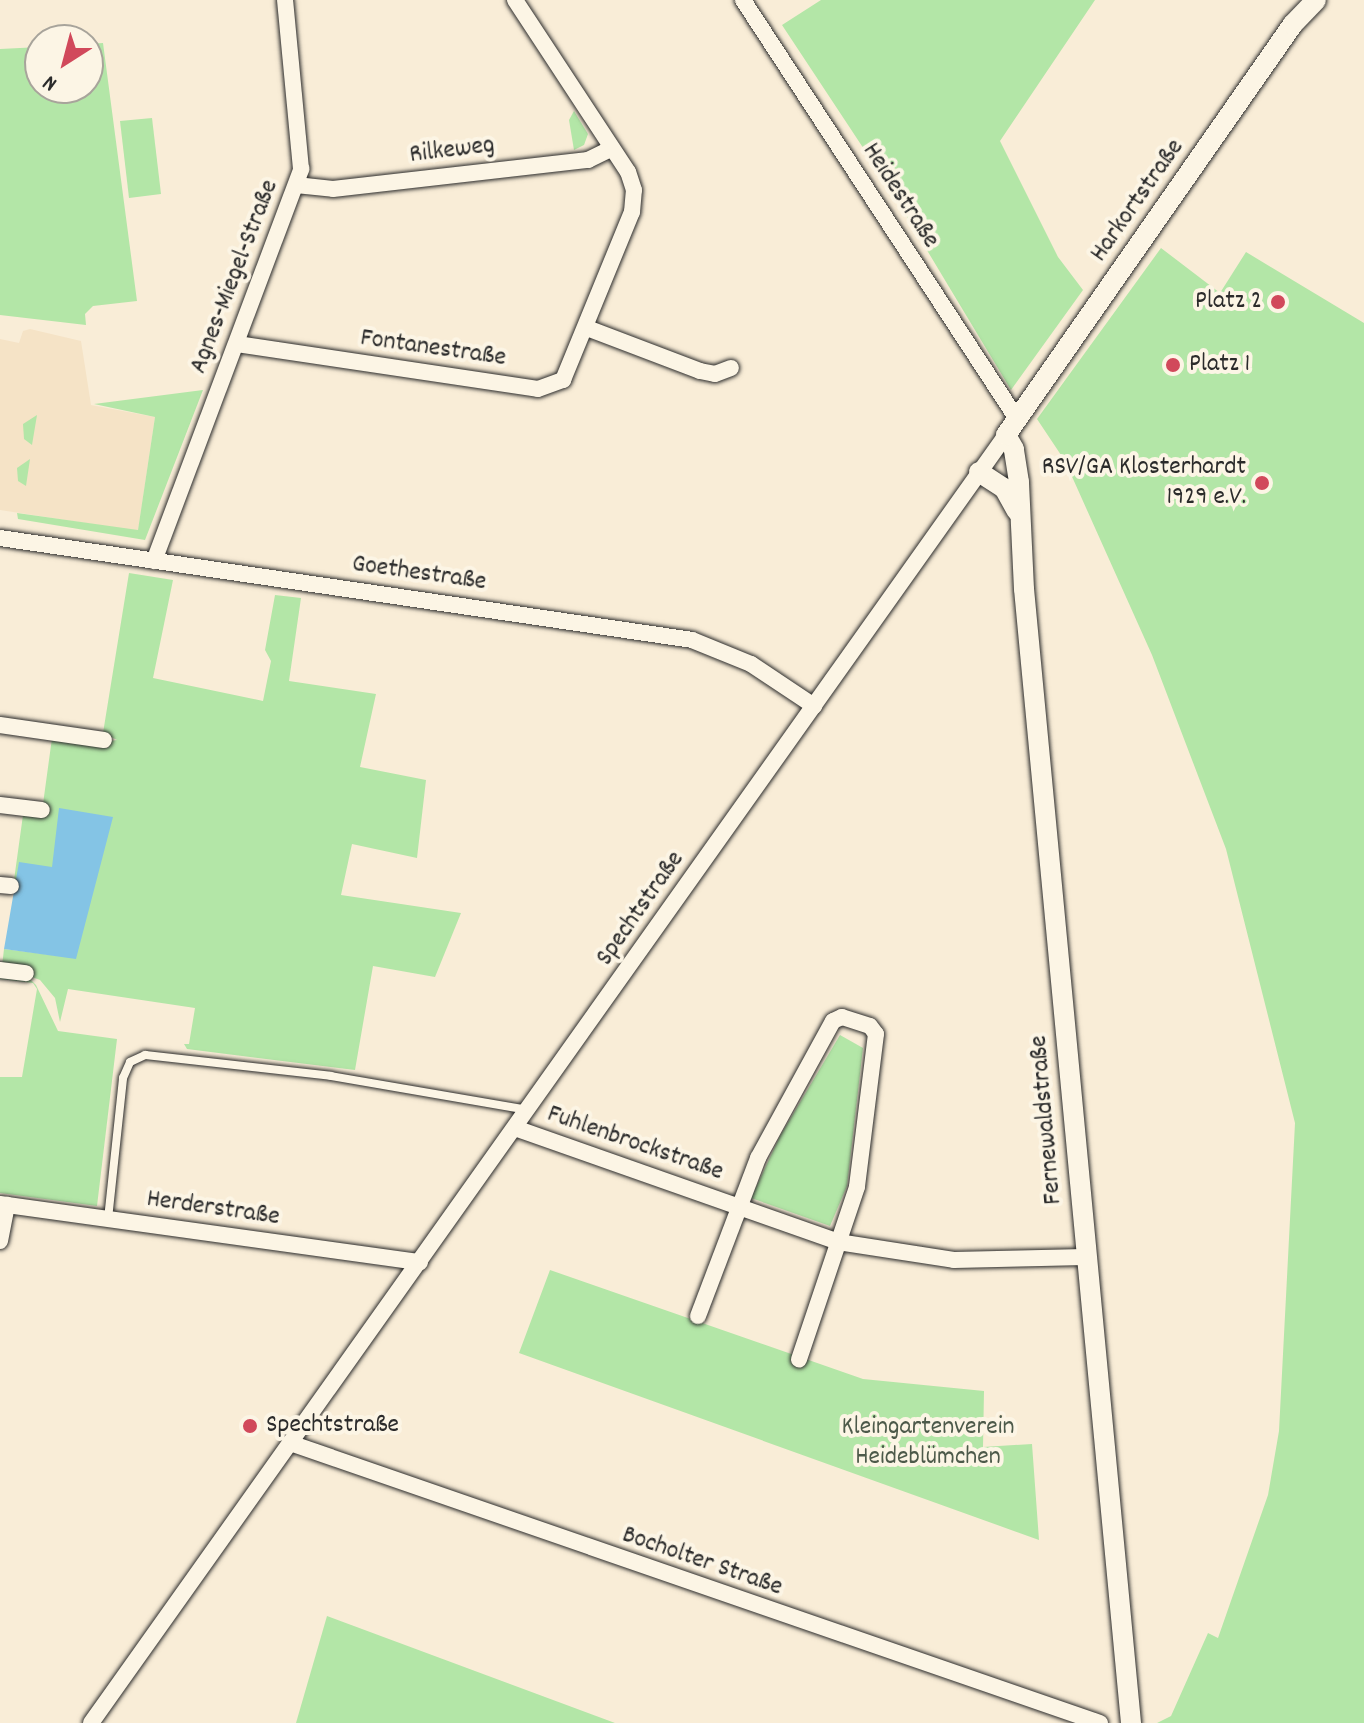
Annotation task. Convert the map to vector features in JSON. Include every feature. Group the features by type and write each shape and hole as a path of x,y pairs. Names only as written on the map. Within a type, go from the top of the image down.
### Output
{"street":[{"name":"Agnes-Miegel-Straße","path":"154,561 296,185 301,150 285,0"},
{"name":"Fontanestraße","path":"237,344 549,388 563,380 587,328 635,197 628,172 515,0"},
{"name":"Heidestraße","path":"743,0 1011,427"},
{"name":"Harkortstraße","path":"1011,427 1293,24 1316,0"},
{"name":"Rilkeweg","path":"296,185 333,189 588,160 611,149"},
{"path":"587,328 700,371 715,374 731,368"},
{"name":"Spechtstraße","path":"91,1723 1011,427"},
{"name":"Fernewaldstraße","path":"1011,427 1017,464 1018,512 1085,1257 1131,1723"},
{"path":"979,472 1004,488 1018,512"},
{"name":"Goethestraße","path":"0,538 692,640 751,664 814,706"},
{"path":"0,725 104,740"},
{"path":"0,805 42,810"},
{"path":"0,970 26,973"},
{"name":"Fuhlenbrockstraße","path":"698,1316 758,1158 833,1021 842,1017 870,1026 876,1034 857,1187 799,1359"},
{"name":"Fuhlenbrockstraße","path":"515,1128 838,1242 956,1260 1085,1257"},
{"path":"0,1241 4,1205"},
{"name":"Herderstraße","path":"4,1205 420,1262"},
{"name":"Bocholter Straße","path":"290,1443 1100,1723"}],"lane":[{"path":"108,1219 123,1078 130,1062 145,1055 331,1076 528,1110"}],"shaded area":[{"path":"30,329 81,341 91,405 155,417 138,531 0,510 0,339 19,343 23,331"}],"green space":[{"path":"821,0 1095,0 1000,141 1058,257 1083,290 1011,390 889,187 782,25"},
{"path":"24,48 24,104 104,104 104,51 137,301 93,306 85,314 86,325 0,315 0,49"},
{"path":"574,111 588,134 584,145 574,150 569,120"},
{"path":"152,118 161,194 129,198 120,121"},
{"path":"1161,248 1220,293 1246,252 1364,323 1364,1723 1157,1723 1171,1716 1208,1633 1218,1638 1268,1495 1279,1431 1295,1123 1226,849 1152,655 1065,461 1037,419"},
{"path":"203,390 145,540 18,519 17,513 138,530 155,417 94,404"},
{"path":"37,415 32,445 24,439 23,424"},
{"path":"30,459 26,486 18,481 17,468"},
{"path":"129,573 173,580 153,678 263,701 271,661 265,650 275,595 301,598 289,681 376,694 360,767 426,780 417,858 352,844 341,895 461,913 435,977 373,966 355,1070 187,1049 184,1044 189,1044 195,1008 68,989 60,1022 55,998 40,980 2,966 4,949 76,958 52,867 14,880 23,815 46,817 48,805 43,804 52,738 108,748 109,741 117,740 103,733"},
{"path":"1,971 30,979 36,985 58,1031 117,1039 97,1206 0,1193 0,1077 22,1077 37,989 33,983 0,979"},
{"path":"840,1035 863,1048 847,1186 830,1226 751,1198 780,1136"},
{"name":"Kleingartenverein Heideblümchen","path":"550,1270 863,1379 984,1391 983,1447 1032,1444 1039,1540 519,1353"},
{"path":"327,1616 615,1723 296,1723"}],"water":[{"path":"59,808 113,817 76,959 4,949 19,862 52,867"}],"place":[{"name":"Platz 2","path":"1278,302"},
{"name":"Platz 1","path":"1173,365"},
{"name":"RSV/GA Klosterhardt 1929 e.V.","path":"1262,483"},
{"name":"Spechtstraße","path":"250,1426"}]}
